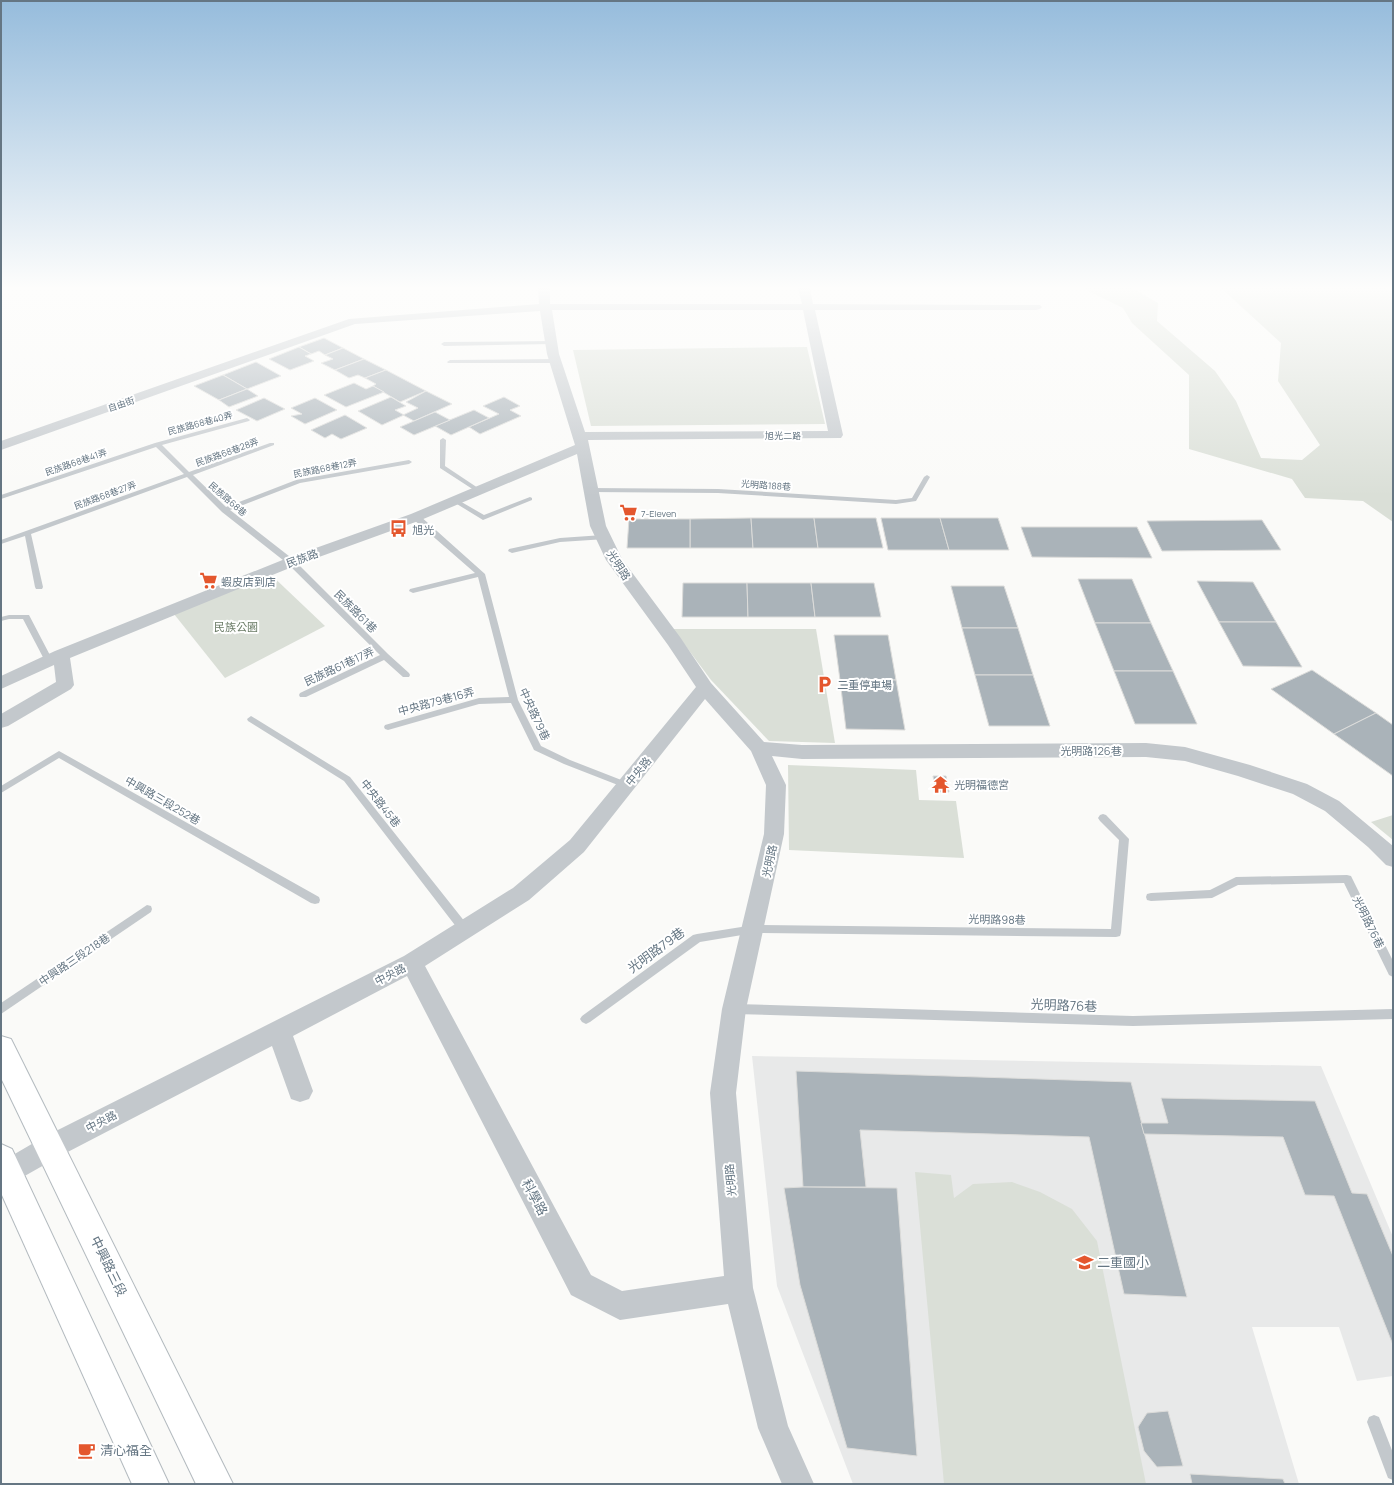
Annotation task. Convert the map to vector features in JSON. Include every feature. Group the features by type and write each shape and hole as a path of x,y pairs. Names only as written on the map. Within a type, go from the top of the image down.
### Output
{"main road":[{"name":"中興路三段","path":"1,1048 51,1147 215,1484"},
{"path":"4,1166 151,1484"}],"street":[{"name":"自由街","path":"1,446 251,357"},
{"name":"光明路","path":"555,357 582,442 598,526 614,560 674,641 705,687 759,748 776,785 774,834 754,929 734,1009 723,1093 739,1288 773,1428 798,1484"},
{"name":"旭光二路","path":"582,442 836,435 819,357"},
{"name":"民族路","path":"1,683 55,658 291,562 456,501 582,442"},
{"path":"1,722 65,685 55,658"},
{"name":"中央路","path":"4,1166 51,1147 412,963 521,894 577,846 705,687"},
{"name":"光明路126巷","path":"759,748 802,752 1146,750 1185,754 1242,770 1300,789 1332,806 1375,841 1393,859"},
{"name":"科學路","path":"412,963 581,1285 620,1306 739,1288"},
{"path":"278,1031 300,1091"}],"lane":[{"path":"450,362 556,361"},
{"name":"民族路68巷40弄","path":"157,444 247,420"},
{"path":"443,440 442,468 479,491"},
{"name":"民族路68巷","path":"157,444 188,476 225,510 291,562"},
{"name":"民族路68巷41弄","path":"1,497 157,444"},
{"name":"民族路68巷28弄","path":"188,476 272,444"},
{"name":"民族路68巷12弄","path":"225,510 298,481 409,462"},
{"name":"民族路68巷27弄","path":"1,542 28,534 188,476"},
{"name":"光明路188巷","path":"591,490 718,491 896,502 914,500 927,477"},
{"path":"456,501 483,518 530,499"},
{"path":"416,517 481,574"},
{"path":"28,534 40,588"},
{"path":"512,551 560,540 603,537"},
{"name":"民族路61巷","path":"291,562 406,675"},
{"path":"413,591 481,574"},
{"name":"中央路79巷","path":"481,574 514,700 537,748 567,762 626,785"},
{"path":"1,619 9,617 26,617 55,658"},
{"name":"民族路61巷17弄","path":"303,695 385,656"},
{"name":"中央路79巷16弄","path":"388,727 479,701 514,700"},
{"name":"中央路45巷","path":"251,719 347,779 465,930"},
{"name":"中興路三段252巷","path":"1,790 59,754 315,900"},
{"name":"光明路98巷","path":"754,929 1116,933 1124,839 1103,818"},
{"name":"光明路76巷","path":"1151,897 1212,894 1236,881 1347,879 1393,972"},
{"name":"中興路三段218巷","path":"1,1009 147,909"},
{"name":"光明路79巷","path":"586,1019 697,938 754,929"},
{"name":"光明路76巷","path":"734,1009 1133,1021 1393,1014"},
{"path":"1374,1422 1393,1473"}],"shaded area":[{"name":"二重國小","path":"752,1056 1321,1066 1393,1237 1393,1376 1357,1381 1339,1327 1252,1327 1299,1484 853,1484 777,1286"}],"green space":[{"path":"575,357 809,357 825,424 591,426"},
{"path":"1170,357 1199,357 1215,371 1236,401 1261,458 1302,460 1320,445 1278,381 1280,357 1393,357 1393,522 1363,501 1305,498 1292,479 1189,449 1189,375"},
{"name":"民族公園","path":"266,570 325,626 225,678 170,609"},
{"path":"673,629 816,629 835,743 769,741 711,680"},
{"path":"788,765 916,770 919,800 956,801 964,858 789,850"},
{"path":"1393,815 1393,840 1371,822"},
{"path":"915,1172 951,1175 954,1198 973,1184 1012,1182 1040,1192 1072,1209 1097,1241 1146,1484 944,1484"}],"building":[{"path":"273,357 307,357 314,361 290,370 269,359"},
{"path":"330,357 361,357 364,359 335,370 321,363 333,359"},
{"path":"364,359 386,370 365,378 358,375 349,378 335,370"},
{"path":"256,362 281,376 247,389 223,375"},
{"path":"386,370 426,391 400,402 373,386 376,384 365,378"},
{"path":"223,375 247,389 219,400 194,386"},
{"path":"354,383 366,389 373,386 384,392 346,407 324,395"},
{"path":"247,389 258,396 229,407 219,400"},
{"path":"426,391 452,404 414,421 403,415 418,408 406,402"},
{"path":"391,397 406,406 395,410 404,415 382,425 358,411"},
{"path":"504,397 520,406 510,410 521,416 480,434 469,427 499,414 483,406"},
{"path":"264,398 285,409 257,421 236,410"},
{"path":"315,398 337,410 305,424 291,416 302,414 291,408"},
{"path":"474,410 489,418 451,435 435,426"},
{"path":"435,412 450,420 414,435 400,427"},
{"path":"345,415 367,428 341,439 332,434 325,438 311,430"},
{"path":"751,518 753,548 690,548 690,519"},
{"path":"751,518 814,518 818,548 753,548"},
{"path":"814,518 876,518 883,548 818,548"},
{"path":"881,518 940,518 949,550 888,550"},
{"path":"940,518 998,518 1009,550 949,550"},
{"path":"629,519 690,519 690,548 627,548"},
{"path":"1262,520 1281,550 1162,551 1147,521"},
{"path":"1021,527 1137,527 1152,558 1032,557"},
{"path":"1078,579 1132,579 1151,623 1095,623"},
{"path":"1197,581 1253,582 1276,622 1219,622"},
{"path":"683,583 747,583 748,617 682,617"},
{"path":"747,583 811,583 815,617 748,617"},
{"path":"811,583 874,583 881,617 815,617"},
{"path":"951,586 1004,586 1018,628 962,628"},
{"path":"1219,622 1276,622 1302,667 1243,666"},
{"path":"1095,623 1151,623 1173,671 1114,671"},
{"path":"962,628 1018,628 1033,675 975,675"},
{"path":"834,635 888,635 896,680 840,680"},
{"path":"1312,670 1376,713 1334,734 1271,689"},
{"path":"1114,671 1173,671 1197,724 1135,724"},
{"path":"975,675 1033,675 1050,726 989,726"},
{"path":"840,680 896,680 905,730 846,729"},
{"path":"1376,713 1393,725 1393,776 1334,734"},
{"name":"光明福德宮","path":"933,776 946,776 949,792 936,792"},
{"path":"796,1071 1131,1082 1187,1297 1124,1294 1089,1137 860,1130 866,1187 803,1187"},
{"path":"1161,1098 1315,1101 1352,1193 1367,1194 1393,1256 1393,1345 1334,1196 1305,1195 1283,1137 1144,1134 1141,1123 1168,1123"},
{"path":"784,1188 897,1188 917,1456 847,1448 800,1285"},
{"path":"1168,1411 1183,1466 1157,1467 1144,1451 1138,1427 1147,1413"},
{"path":"1190,1474 1283,1479 1285,1484 1192,1484"}],"place":[{"name":"7-Eleven","path":"628,513"},
{"name":"旭光","path":"399,529"},
{"name":"蝦皮店到店","path":"208,581"},
{"name":"二重停車場","path":"824,684"},
{"name":"光明福德宮","path":"941,784"},
{"name":"二重國小","path":"1084,1262"},
{"name":"清心福全","path":"87,1450"}]}
